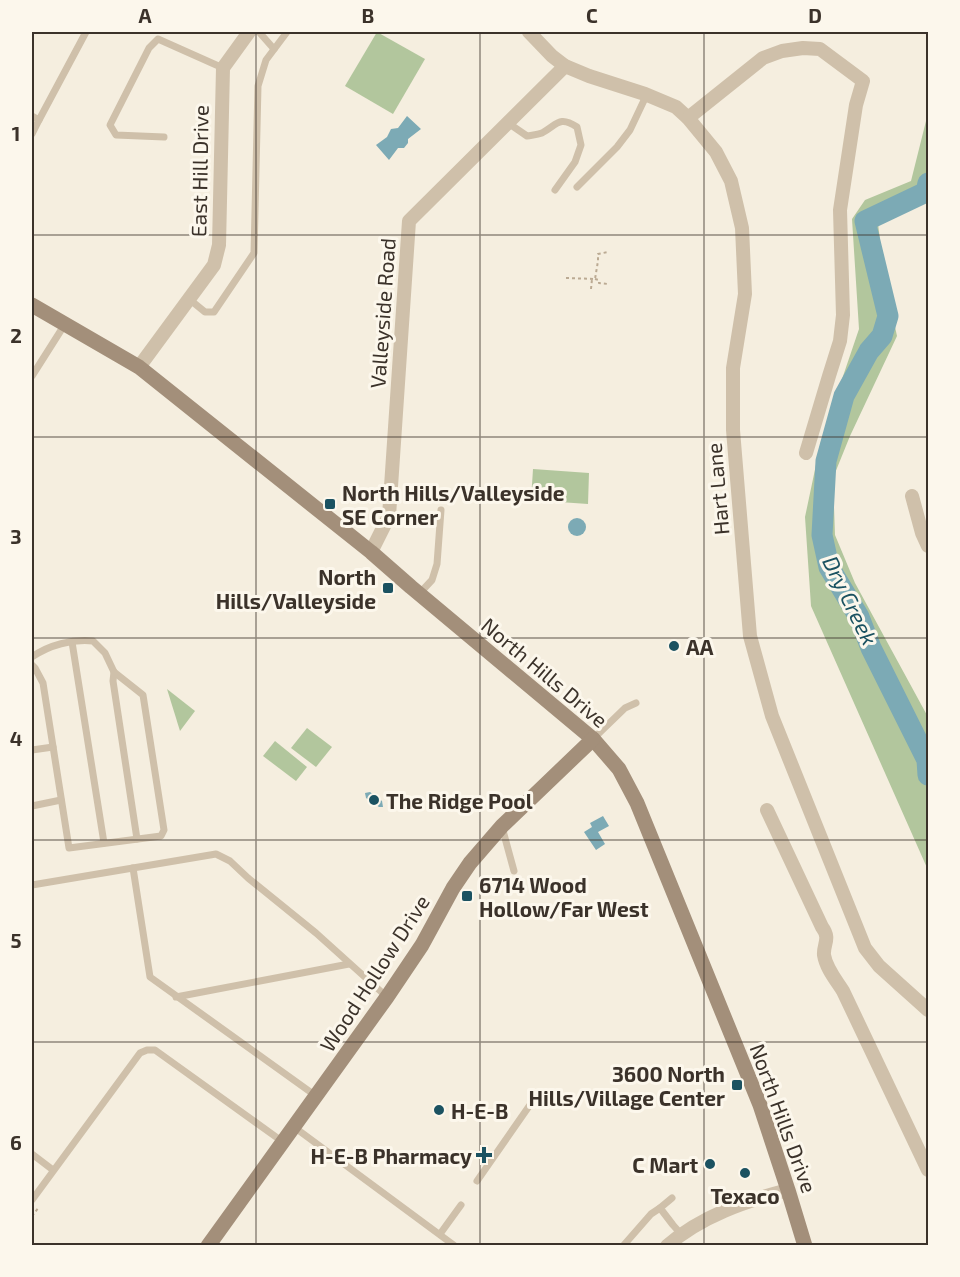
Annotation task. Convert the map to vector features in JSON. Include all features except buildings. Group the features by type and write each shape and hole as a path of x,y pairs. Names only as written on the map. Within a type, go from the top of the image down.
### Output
{"street":[{"path":"223,68 249,32"},
{"name":"Hart Lane","path":"528,32 565,66 647,94 676,107 716,152 731,181 742,228 745,294 733,368 733,430 750,636 772,716 865,948 879,966 928,1010"},
{"path":"688,118 763,58 782,51 803,48 820,49 863,81 856,105 840,210 843,315 840,341 806,453"},
{"name":"Valleyside Road","path":"371,552 390,516 409,221 565,66"},
{"name":"East Hill Drive","path":"138,367 214,265 219,245 223,68"},
{"name":"North Hills Drive","path":"32,305 138,367 371,552 593,739 619,769 637,803 760,1105 805,1245"},
{"path":"912,496 928,546"},
{"name":"Wood Hollow Drive","path":"208,1245 423,945 453,888 470,863 502,825 593,739"},
{"path":"767,810 827,936 824,954 827,964 843,991 928,1170"},
{"path":"667,1245 681,1234 718,1213 788,1190"}],"lane":[{"path":"32,134 35,118 86,32"},
{"path":"259,32 274,49"},
{"path":"188,298 205,312 214,312 254,253 258,86 266,60 287,32"},
{"path":"164,137 116,135 110,125 149,48 158,39 223,68"},
{"path":"577,188 617,147 630,130 647,94"},
{"path":"508,123 527,136 540,134 557,123 568,122 577,127 581,145 575,162 555,190"},
{"path":"32,376 65,324"},
{"path":"419,594 432,580 437,564 441,510"},
{"path":"32,657 51,646 72,642 93,642 105,653 114,672 143,695 164,830 161,836 69,848 43,683 32,665"},
{"path":"72,642 104,843"},
{"path":"114,672 113,681 137,839"},
{"path":"593,739 625,708 636,703"},
{"path":"32,750 53,747"},
{"path":"32,806 61,800"},
{"path":"502,825 514,871"},
{"path":"32,885 216,854 230,861 316,933 387,997"},
{"path":"133,867 150,977 316,1096"},
{"path":"176,997 349,964"},
{"path":"32,1198 140,1053 147,1050 154,1050 283,1142"},
{"path":"477,1182 532,1102 542,1094 558,1094"},
{"path":"294,1127 455,1245"},
{"path":"32,1154 53,1170"},
{"path":"623,1245 651,1214 672,1198"},
{"path":"440,1234 461,1205"},
{"path":"660,1208 681,1234"}],"path":[{"path":"591,289 598,254 608,252"},
{"path":"566,278 593,279 599,280 599,283 608,284"}],"green space":[{"path":"377,32 425,59 393,114 345,86"},
{"path":"928,113 928,202 878,223 884,276 897,336 833,478 835,535 855,583 928,717 928,870 811,606 805,517 821,441 859,329 852,219 865,200 911,181"},
{"path":"533,469 589,473 588,504 531,500"},
{"path":"167,689 195,711 180,731"},
{"path":"307,728 332,747 316,767 291,748"},
{"path":"275,741 307,767 296,781 263,756"}],"water":[{"path":"407,116 421,129 408,139 404,148 398,148 389,160 376,145 387,137 391,129 398,128"},
{"path":"573,518 581,518 586,523 584,534 573,536 568,531 568,523"},
{"name":"The Ridge Pool","path":"370,792 382,801 383,807 379,807 366,798 365,793"},
{"path":"603,816 609,826 598,832 605,844 596,850 584,832 592,827 590,823"}],"waterway":[{"name":"Dry Creek","path":"928,183 926,192 865,221 888,316 882,336 869,351 844,396 826,461 822,535 829,567 859,617 871,648 927,760 928,775"}],"place":[{"name":"North Hills/Valleyside SE Corner","path":"330,504"},
{"name":"North Hills/Valleyside","path":"388,588"},
{"name":"AA","path":"674,646"},
{"name":"The Ridge Pool","path":"374,800"},
{"name":"6714 Wood Hollow/Far West","path":"467,896"},
{"name":"3600 North Hills/Village Center","path":"737,1085"},
{"name":"H-E-B","path":"439,1110"},
{"name":"H-E-B Pharmacy","path":"484,1155"},
{"name":"C Mart","path":"710,1164"},
{"name":"Texaco","path":"745,1173"}]}
